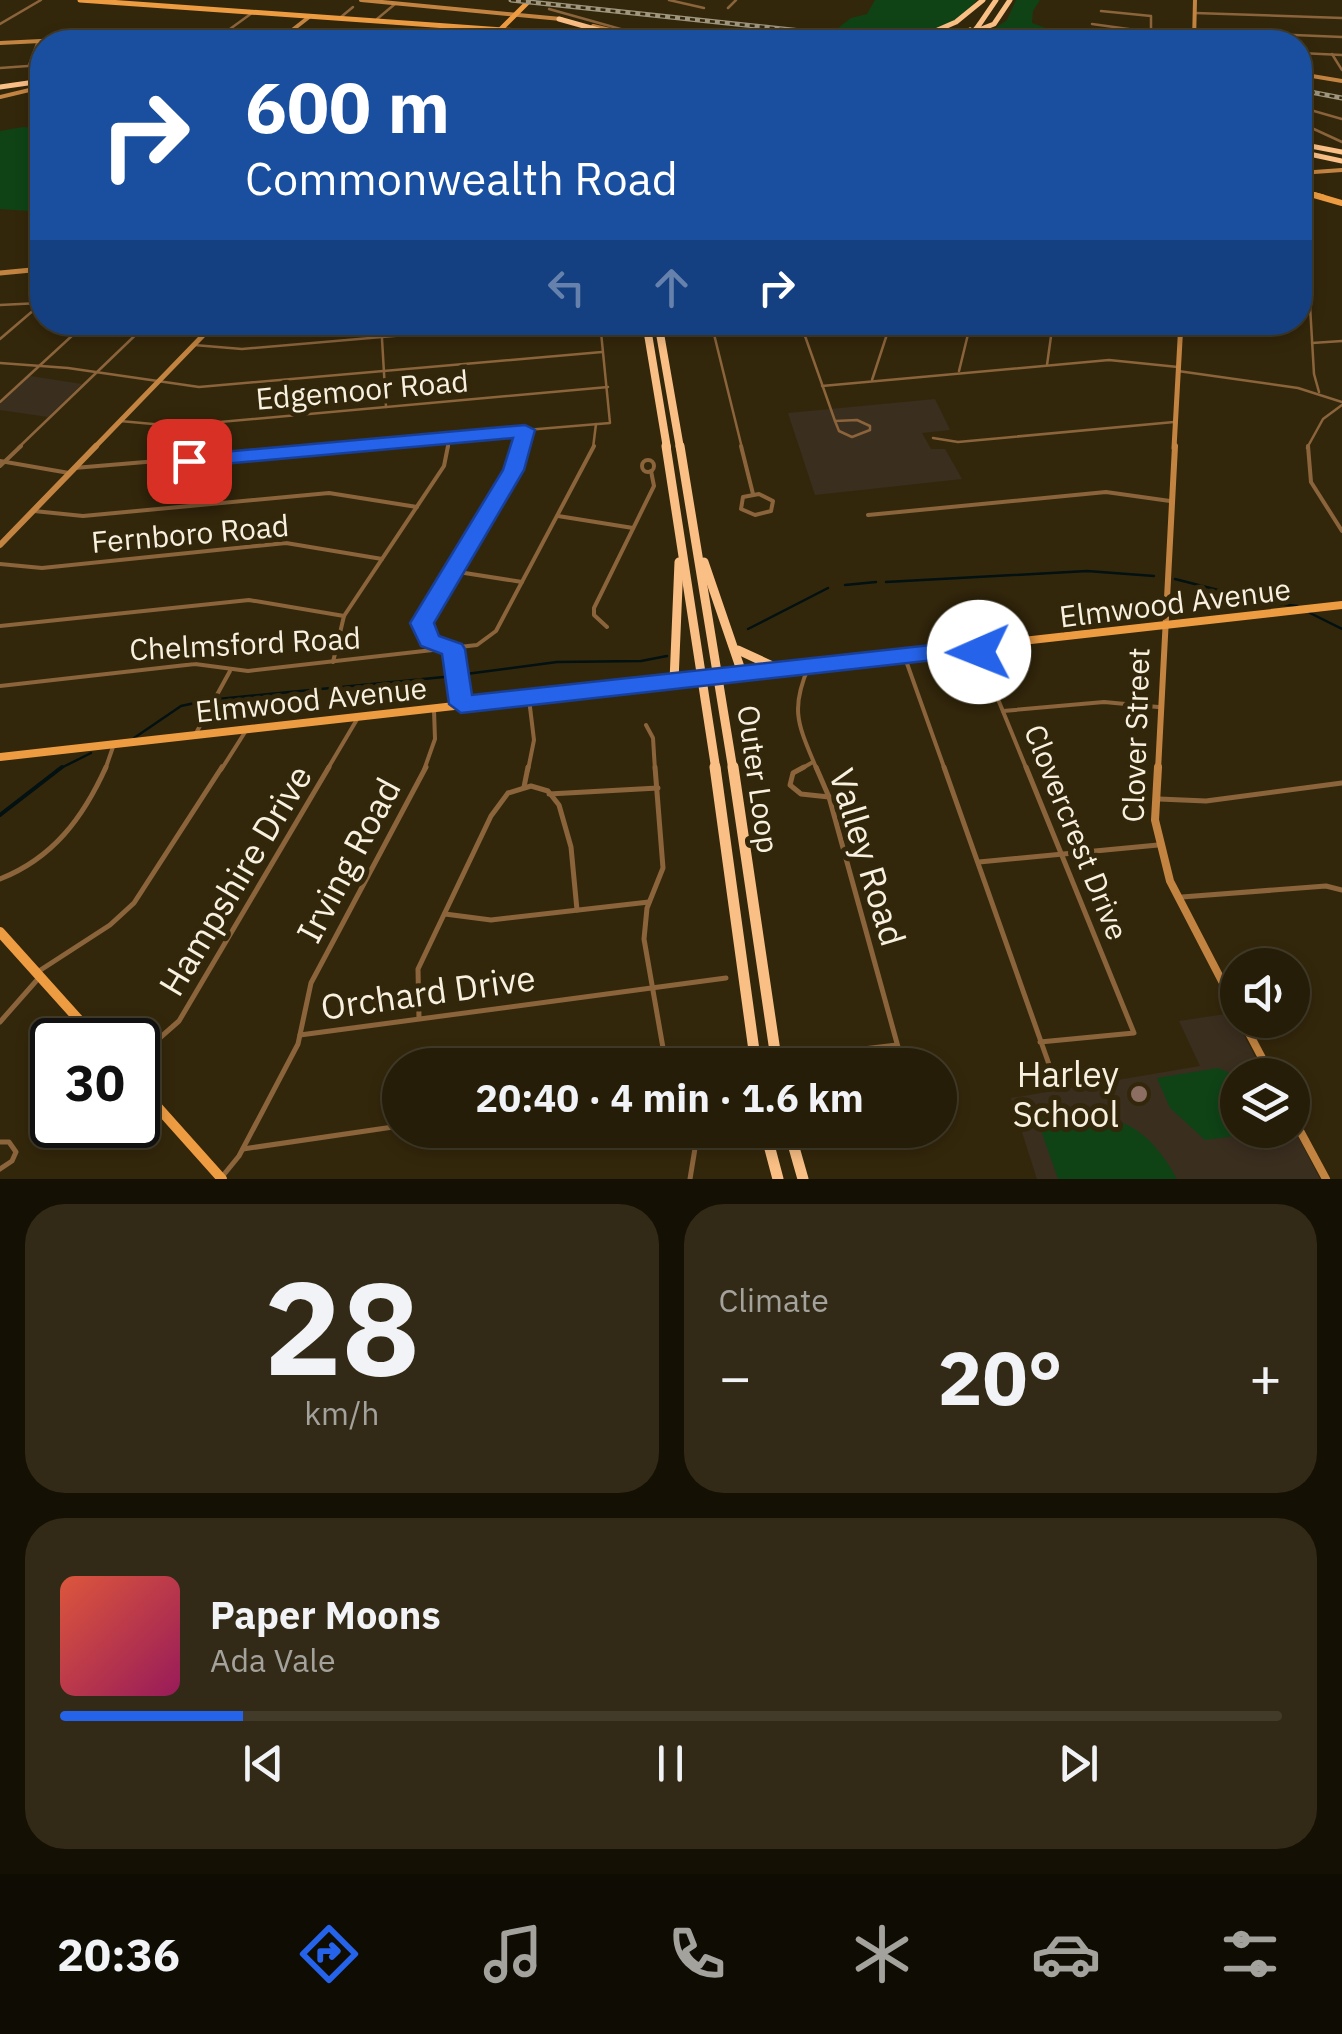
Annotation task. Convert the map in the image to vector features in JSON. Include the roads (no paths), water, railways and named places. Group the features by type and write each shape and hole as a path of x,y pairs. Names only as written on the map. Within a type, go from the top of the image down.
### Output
{"highway":[{"path":"941,30 982,0"},
{"path":"970,30 996,0"},
{"path":"985,30 1000,19 1010,0"},
{"path":"559,19 590,30"},
{"path":"983,30 1000,19"},
{"path":"974,30 975,26"},
{"path":"0,84 30,84"},
{"path":"1312,150 1342,159"},
{"path":"1312,150 1342,159"},
{"name":"Outer Loop","path":"648,335 700,659 754,1048"},
{"name":"Outer Loop","path":"660,335 774,1048"},
{"path":"696,541 736,649 738,674"},
{"path":"678,680 680,545"},
{"path":"736,649 778,669"},
{"path":"768,1148 775,1179"},
{"path":"794,1148 803,1179"}],"main road":[{"path":"80,0 374,22 432,30"},
{"path":"361,0 517,13 613,30"},
{"path":"1194,30 1195,0"},
{"path":"500,30 526,3"},
{"path":"517,13 588,30"},
{"path":"292,30 309,17"},
{"path":"0,43 30,41"},
{"path":"1312,76 1342,82"},
{"path":"0,97 30,88"},
{"path":"1312,169 1342,159"},
{"path":"1312,194 1342,203"},
{"path":"0,273 30,271"},
{"path":"0,545 204,335"},
{"name":"Clover Street","path":"1180,335 1154,798 1158,845 1177,897 1220,978"},
{"name":"Elmwood Avenue","path":"0,756 1342,605"},
{"path":"0,932 77,1018"},
{"path":"160,1109 222,1178"},
{"path":"1309,1148 1326,1179"}],"street":[{"path":"0,24 41,0"},
{"path":"670,0 704,8"},
{"path":"694,6 699,0"},
{"path":"728,8 736,0"},
{"path":"374,22 395,4"},
{"path":"338,20 353,8"},
{"path":"544,14 549,9 622,30"},
{"path":"1101,11 1151,16 1151,30"},
{"path":"230,30 252,13"},
{"path":"1195,13 1342,18"},
{"path":"1092,24 1127,30"},
{"path":"1312,36 1342,37"},
{"path":"1312,53 1342,55"},
{"path":"1332,54 1342,70"},
{"path":"0,68 28,66 30,61"},
{"path":"1312,110 1342,119"},
{"path":"1312,132 1342,159"},
{"path":"0,305 30,304"},
{"path":"0,340 30,314"},
{"path":"0,402 73,335"},
{"path":"1,463 136,335"},
{"path":"382,335 386,407"},
{"path":"194,345 236,350 415,335"},
{"path":"1,463 72,470 610,423 602,335"},
{"path":"713,335 753,494"},
{"path":"871,382 887,335"},
{"path":"958,373 968,335"},
{"path":"1047,365 1051,335"},
{"path":"1311,335 1319,392"},
{"path":"805,336 822,386 835,421 839,431 860,437 870,430 870,426 857,420 835,421"},
{"path":"1312,344 1342,341"},
{"path":"0,363 199,387 604,352"},
{"path":"822,386 1108,360 1319,392 1342,404 1318,424 1306,452 1310,483 1342,530"},
{"name":"Edgemoor Road","path":"120,421 175,426 608,387"},
{"path":"932,438 958,442 1174,422"},
{"name":"Chelmsford Road","path":"0,686 196,664 230,671 334,662 477,644 494,634 524,582 594,451 596,424"},
{"path":"461,704 454,649 432,643 422,626 513,470 525,430"},
{"path":"334,662 344,616 444,466 450,437"},
{"path":"607,627 594,615 594,608 655,481 651,471"},
{"path":"868,515 1106,492 1170,500"},
{"path":"34,510 83,516 329,493 417,507"},
{"path":"753,494 772,501 771,511 755,515 741,509 740,500 753,494"},
{"path":"558,516 633,528"},
{"path":"1332,518 1342,517"},
{"name":"Fernboro Road","path":"0,564 42,568 286,544 382,560"},
{"path":"452,571 524,582"},
{"path":"0,626 249,600 344,616"},
{"name":"Clovercrest Drive","path":"977,648 1134,1033 1040,1042"},
{"path":"904,655 1057,1087"},
{"name":"Valley Road","path":"808,666 796,701 800,728 829,797 898,1048"},
{"path":"195,734 230,671"},
{"path":"524,788 534,740 528,697"},
{"path":"1003,711 1104,702 1158,708"},
{"name":"Irving Road","path":"300,1035 311,983 429,761 435,746 434,708"},
{"name":"Hampshire Drive","path":"160,1037 180,1020 360,716"},
{"path":"646,724 653,738 663,868 649,902 644,929 663,1048"},
{"path":"0,1022 38,975 110,925 134,903 248,728"},
{"path":"0,878 30,866 49,852 104,776 114,744"},
{"path":"813,762 793,773 790,785 801,794 829,797"},
{"path":"1154,798 1206,801 1342,783"},
{"path":"419,1018 417,972 496,808 508,794 524,788 549,794 658,788"},
{"path":"549,794 565,813 572,834 577,910"},
{"path":"978,862 1158,845"},
{"path":"1177,897 1326,886 1342,890"},
{"path":"444,914 491,920 649,902"},
{"name":"Orchard Drive","path":"222,1178 243,1149 300,1035 726,978"},
{"path":"872,1048 897,1045"},
{"path":"243,1149 382,1129"},
{"path":"0,1142 9,1142 16,1152 12,1161 0,1169"},
{"path":"690,1179 698,1148"}],"waterway":[{"path":"886,582 1087,571 1154,576"},
{"path":"1175,579 1273,604"},
{"path":"845,585 876,582"},
{"path":"748,629 828,588"},
{"path":"1280,604 1297,606"},
{"path":"1310,613 1342,629"},
{"path":"466,674 557,662 641,661 667,656"},
{"path":"218,699 454,676"},
{"path":"134,738 181,706 209,700"},
{"path":"60,768 91,753"},
{"path":"0,815 60,768"}],"railway":[{"path":"511,0 792,30"},
{"path":"1312,92 1342,98"}],"place":[{"name":"Harley School","path":"1139,1094"}]}
